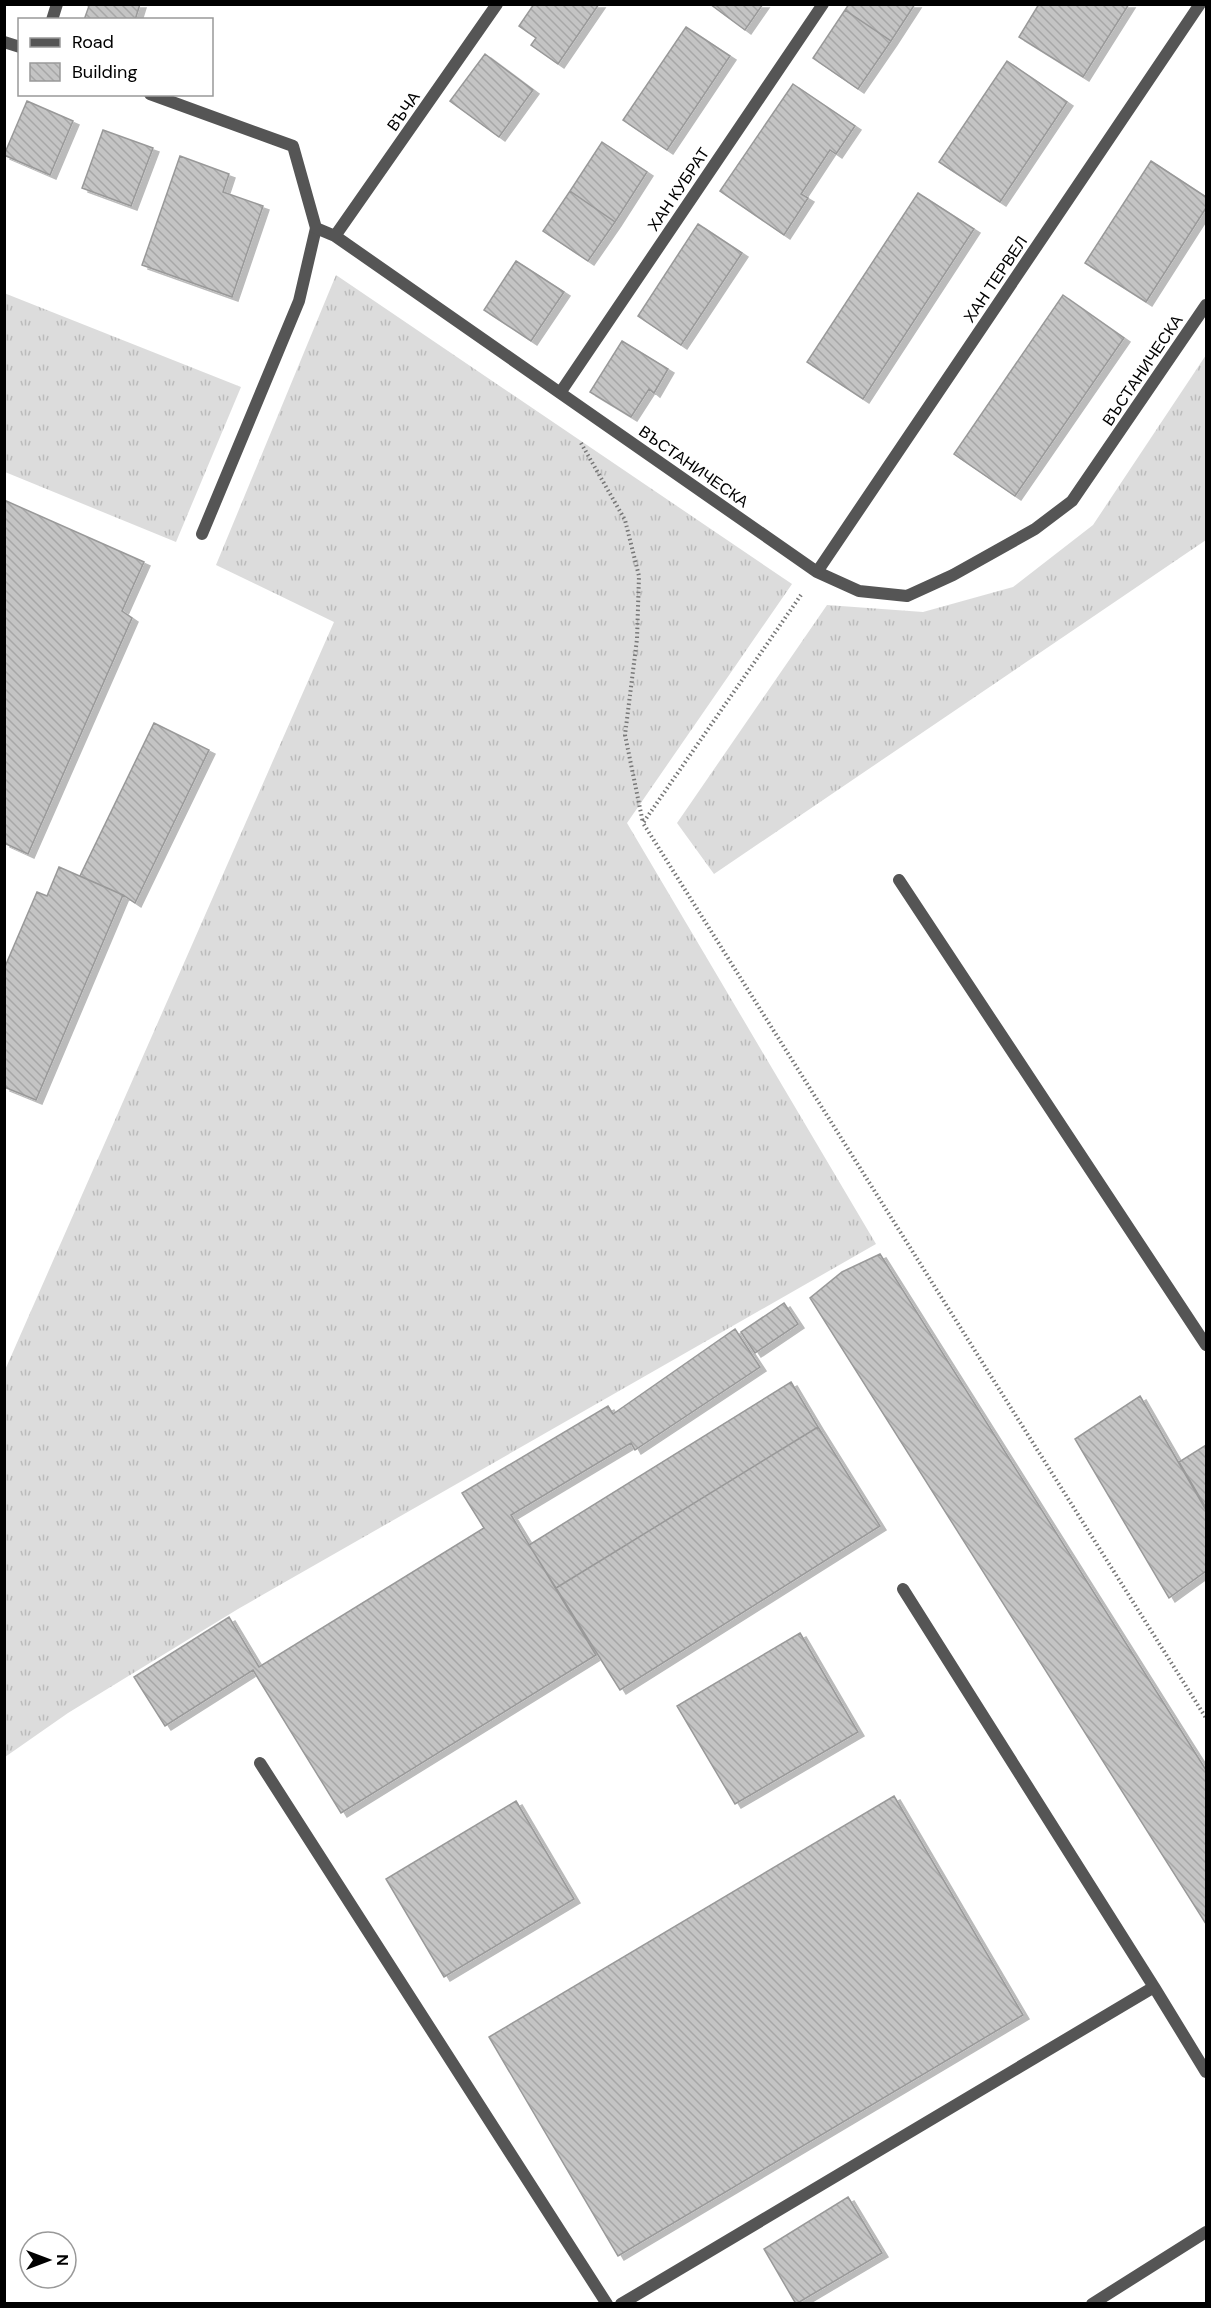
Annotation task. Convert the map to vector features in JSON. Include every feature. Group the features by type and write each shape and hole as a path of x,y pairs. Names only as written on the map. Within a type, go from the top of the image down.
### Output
{"street":[{"name":"ВЪЧА","path":"335,236 497,4"},
{"name":"ХАН КУБРАТ","path":"560,393 823,4"},
{"name":"ХАН ТЕРВЕЛ","path":"817,572 1200,4"},
{"path":"156,96 293,146 316,228 299,300 202,534"},
{"name":"ВЪСТАНИЧЕСКА","path":"316,228 335,236 817,572 859,591 907,596 953,575 1035,529 1072,501 1206,305"},
{"path":"898,879 1206,1345"},
{"path":"903,1589 1206,2072"},
{"path":"260,1763 607,2304"},
{"path":"621,2304 1154,1988"},
{"path":"1092,2304 1206,2232"}],"path":[{"path":"578,405 574,430 625,520 639,576 637,639 625,735 643,823 1206,1718"},
{"path":"643,823 817,572"}],"green space":[{"path":"336,275 792,584 627,823 876,1244 238,1609 68,1713 5,1757 5,1370 334,622 216,565"},
{"path":"4,293 241,387 176,542 5,472"},
{"path":"1206,355 1206,540 714,874 677,823 827,605 923,612 1013,587 1093,525"}],"building":[{"path":"84,4 140,4 136,18 85,18 89,6"},
{"path":"534,4 599,4 558,64 531,45 536,38 519,26"},
{"path":"710,4 763,4 745,30"},
{"path":"849,4 915,4 891,41 845,10"},
{"path":"1039,4 1129,4 1083,77 1019,37"},
{"path":"845,10 891,41 858,89 813,58"},
{"path":"686,27 730,56 667,150 623,120"},
{"path":"485,54 533,90 499,137 450,101"},
{"path":"1007,61 1067,102 1000,202 939,162"},
{"path":"793,84 855,126 836,154 830,150 801,194 808,198 784,235 720,191"},
{"path":"27,101 73,121 50,175 4,155"},
{"path":"103,130 153,148 131,206 82,188"},
{"path":"602,142 647,172 615,222 570,191"},
{"path":"180,156 229,174 223,192 263,206 232,297 142,265"},
{"path":"1151,161 1206,197 1206,208 1146,302 1085,263"},
{"path":"570,191 615,222 588,261 543,231"},
{"path":"918,193 974,229 863,399 807,362"},
{"path":"698,224 742,253 681,345 638,316"},
{"path":"516,261 564,292 531,341 484,310"},
{"path":"1063,295 1124,338 1015,496 954,454"},
{"path":"622,341 668,369 654,393 649,389 631,417 590,392"},
{"path":"4,500 144,562 122,611 132,618 28,854 4,843"},
{"path":"154,723 209,750 135,903 123,895 80,876"},
{"path":"59,867 123,895 36,1100 4,1087 4,969 37,892 47,896"},
{"path":"880,1254 1206,1770 1206,1924 810,1298 842,1272"},
{"path":"784,1303 798,1324 755,1353 741,1332"},
{"path":"735,1329 760,1367 635,1450 631,1443 511,1515 596,1655 341,1813 253,1670 165,1726 134,1677 229,1617 259,1667 484,1528 462,1493 608,1406 613,1414"},
{"path":"791,1382 818,1427 556,1588 529,1545"},
{"path":"1140,1396 1206,1510 1206,1571 1169,1598 1075,1439"},
{"path":"818,1427 880,1526 620,1690 556,1588"},
{"path":"1206,1445 1206,1508 1179,1462"},
{"path":"800,1633 858,1732 735,1804 677,1706"},
{"path":"894,1796 1023,2015 618,2256 489,2037"},
{"path":"516,1801 574,1899 444,1977 386,1879"},
{"path":"848,2197 882,2253 796,2304 764,2249"}]}
